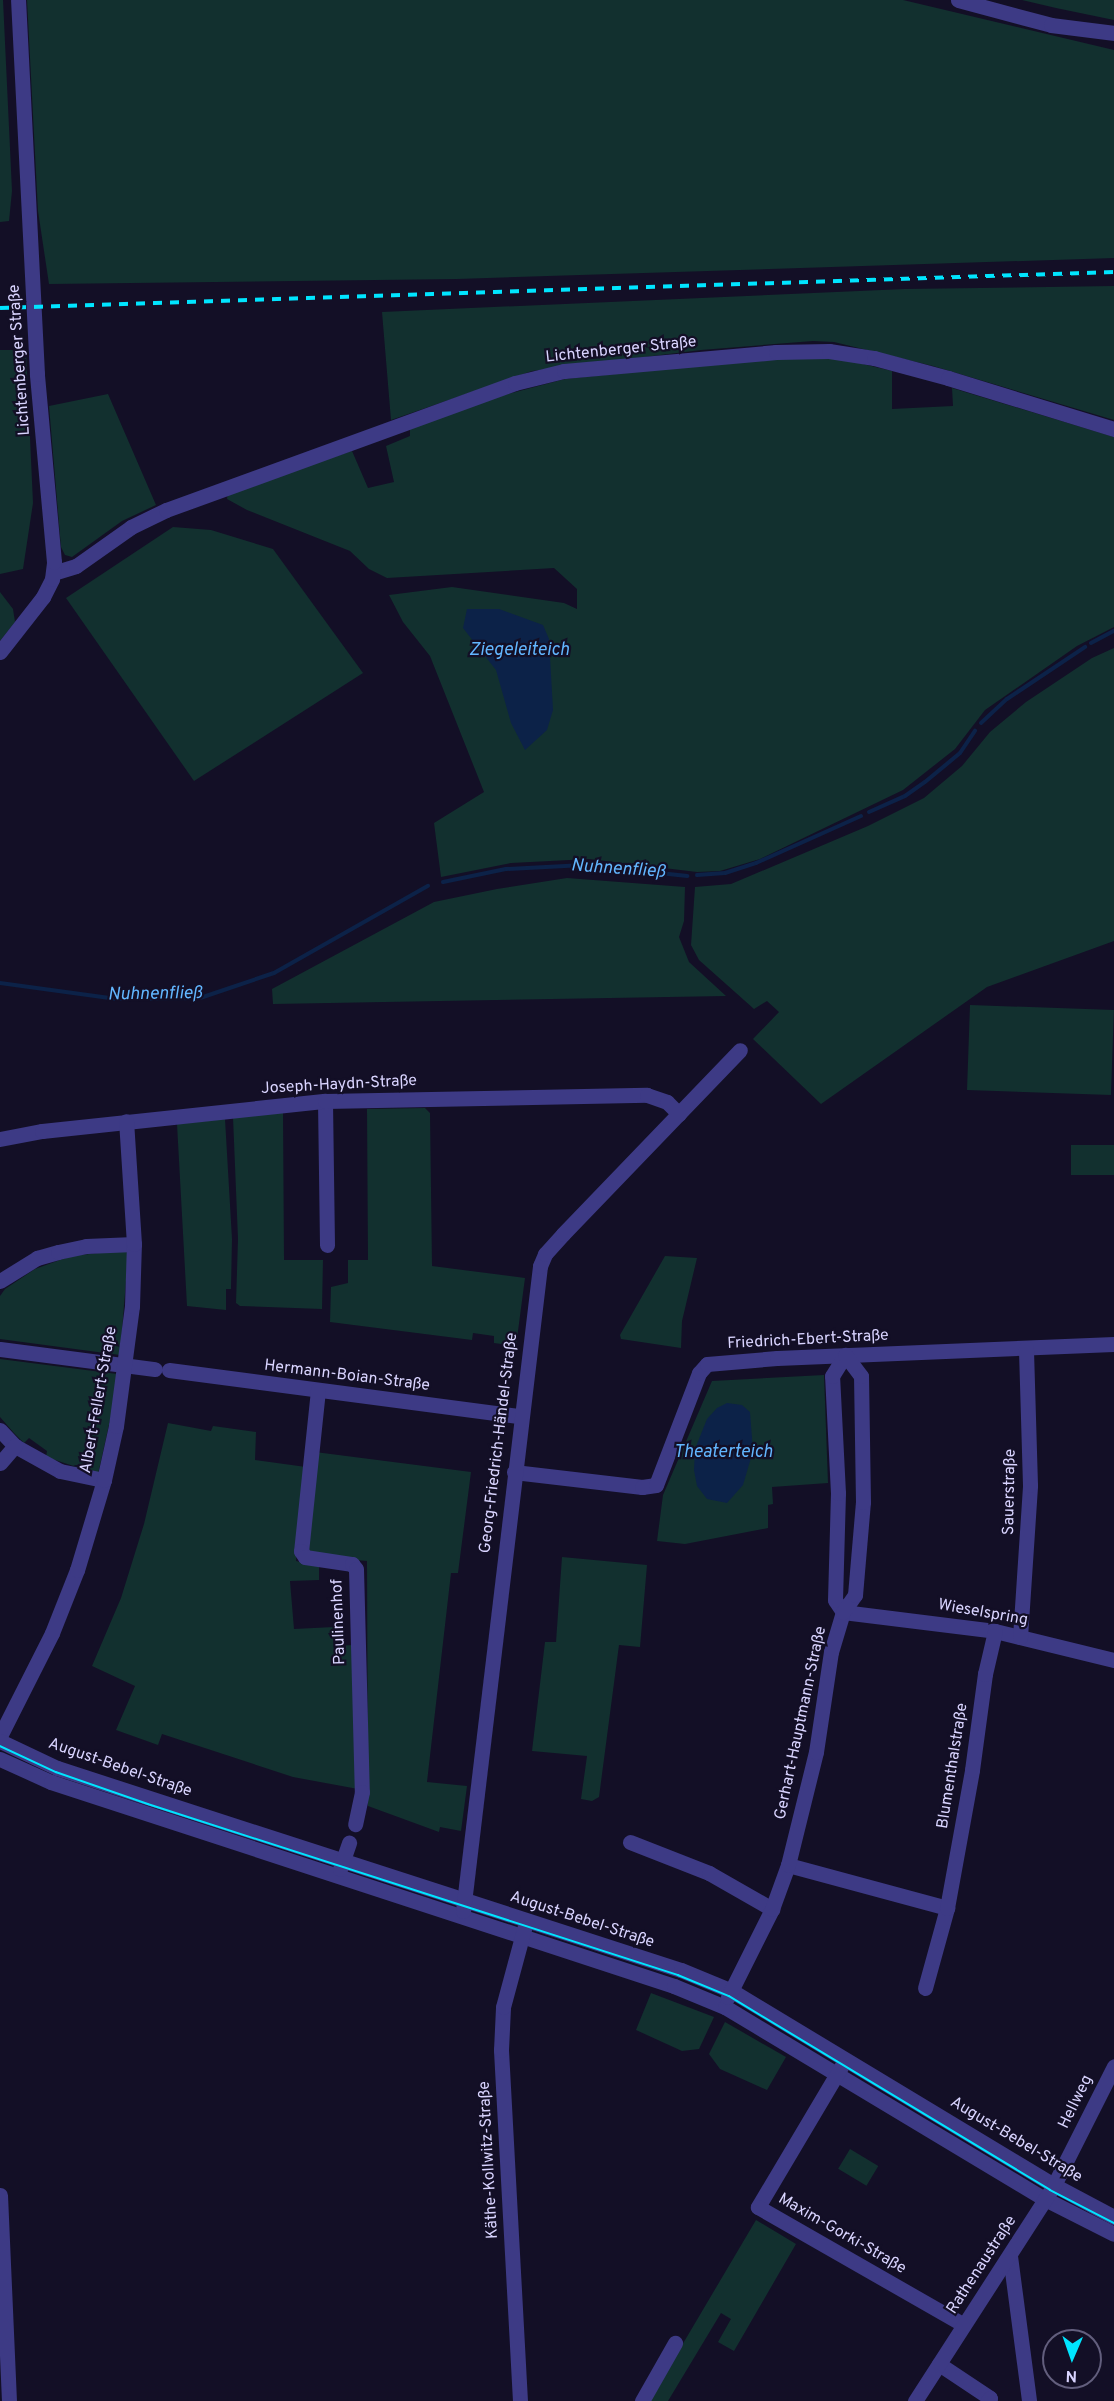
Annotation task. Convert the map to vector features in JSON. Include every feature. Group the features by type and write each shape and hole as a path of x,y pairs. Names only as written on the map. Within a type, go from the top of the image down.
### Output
{"street":[{"name":"Lichtenberger Straße","path":"0,652 43,597 53,573 54,550 37,374 18,0"},
{"path":"958,0 1051,25 1114,33"},
{"name":"Lichtenberger Straße","path":"53,573 76,566 131,527 166,510 515,383 564,371 776,352 829,351 874,358 938,375 1114,429"},
{"name":"Georg-Friedrich-Händel-Straße","path":"463,1918 536,1278 545,1254 740,1050"},
{"name":"Joseph-Haydn-Straße","path":"1,1136 325,1101 647,1095 667,1102 679,1114"},
{"path":"325,1101 327,1245"},
{"name":"Albert-Fellert-Straße","path":"0,1736 52,1634 77,1570 104,1480 126,1365 134,1244 126,1121"},
{"path":"0,1281 37,1258 58,1252 86,1246 134,1244"},
{"name":"Friedrich-Ebert-Straße","path":"514,1472 642,1487 656,1485 699,1373 707,1364 845,1355 1114,1344"},
{"name":"Sauerstraße","path":"1020,1637 1030,1485 1026,1348"},
{"name":"Hermann-Boian-Straße","path":"0,1349 520,1416"},
{"name":"Gerhart-Hauptmann-Straße","path":"725,2007 772,1909 788,1865 816,1752 825,1677 843,1612 855,1595 861,1555 863,1502 861,1376 845,1355 832,1376 838,1493 835,1600 843,1612"},
{"name":"Paulinenhof","path":"318,1390 301,1551 306,1557 352,1564 356,1569 362,1792 355,1824"},
{"path":"0,1430 15,1446 60,1471 104,1480"},
{"path":"0,1463 15,1446"},
{"name":"Wieselspring","path":"843,1612 995,1631 1114,1660"},
{"name":"Blumenthalstraße","path":"925,1988 948,1908 972,1770 985,1674 995,1631"},
{"name":"August-Bebel-Straße","path":"0,1741 57,1768 464,1902 681,1970 732,1991 1054,2185 1114,2217"},
{"name":"August-Bebel-Straße","path":"0,1759 51,1782 674,1986 725,2007 1045,2199 1114,2234"},
{"path":"630,1842 709,1873 772,1909"},
{"path":"338,1877 349,1843"},
{"path":"788,1865 948,1908"},
{"name":"Käthe-Kollwitz-Straße","path":"520,2401 501,2050 503,2007 526,1920"},
{"name":"Maxim-Gorki-Straße","path":"846,2060 758,2207 823,2242 964,2325"},
{"name":"Hellweg","path":"1054,2185 1114,2066"},
{"name":"Rathenaustraße","path":"915,2401 1054,2185"},
{"path":"0,2195 9,2401"},
{"path":"1010,2256 1029,2401"},
{"path":"642,2401 675,2343"},
{"path":"939,2364 990,2398 988,2401"}],"green space":[{"path":"0,0 3,0 12,191 9,221 0,222"},
{"path":"27,0 903,0 1114,50 1114,258 457,279 49,284 38,211"},
{"path":"1022,0 1114,0 1114,20 1056,8"},
{"path":"1114,286 1114,420 933,366 834,342 813,341 701,350 532,371 391,420 382,312 905,289"},
{"path":"0,350 26,350 33,503 23,569 0,574"},
{"path":"774,358 842,359 892,371 892,409 953,406 952,388 1114,437 1114,627 1077,646 985,710 955,749 903,790 760,859 720,871 697,872 589,859 511,863 441,877 434,823 484,792 430,656 403,622 389,595 452,587 564,603 577,609 577,589 554,568 387,578 369,569 350,551 247,510 227,499 228,492 352,451 368,488 394,482 386,446 410,436 410,427 504,395 565,379"},
{"path":"108,394 156,505 122,521 72,557 65,555 61,547 49,406"},
{"path":"173,527 211,530 273,549 363,673 194,781 66,598"},
{"path":"0,592 13,609 15,622 0,641"},
{"path":"1114,648 1114,941 987,987 821,1104 753,1039 779,1012 767,1001 754,1009 699,960 691,945 695,887 731,884 868,826 924,798 962,766 990,732 1026,702 1092,658"},
{"path":"567,878 685,887 684,921 679,937 689,962 726,996 273,1004 272,989 434,902"},
{"path":"970,1005 1114,1010 1111,1095 967,1090"},
{"path":"425,1108 430,1113 432,1266 525,1278 516,1346 494,1343 494,1336 473,1333 472,1340 330,1322 331,1287 348,1283 348,1260 368,1260 367,1109"},
{"path":"283,1112 284,1260 323,1260 322,1309 240,1306 236,1303 238,1239 233,1117"},
{"path":"225,1119 232,1239 231,1289 226,1289 226,1310 187,1306 177,1124"},
{"path":"1071,1145 1114,1145 1114,1175 1071,1175"},
{"path":"126,1250 128,1256 120,1355 0,1339 0,1296 5,1289 35,1269 71,1256"},
{"path":"665,1256 697,1258 682,1321 681,1348 621,1339 620,1335"},
{"path":"0,1359 117,1374 119,1380 98,1474 46,1457 47,1451 29,1438 24,1443 0,1417"},
{"path":"824,1375 828,1483 772,1487 773,1504 768,1505 768,1528 685,1544 657,1541 663,1495 712,1381"},
{"path":"168,1423 211,1431 213,1426 256,1432 255,1460 306,1467 296,1561 319,1566 319,1580 290,1581 294,1629 334,1627 336,1646 353,1645 358,1789 293,1777 162,1734 158,1745 116,1730 135,1686 92,1666 121,1598 144,1524"},
{"path":"315,1452 471,1472 458,1573 451,1573 427,1782 467,1786 461,1831 440,1827 439,1832 368,1806 367,1561 309,1556 304,1550"},
{"path":"562,1557 647,1565 640,1647 619,1645 599,1797 592,1801 581,1799 587,1756 532,1751 545,1642 556,1642"},
{"path":"651,1993 714,2017 699,2049 682,2051 636,2030"},
{"path":"725,2022 786,2057 767,2090 720,2069 709,2054"},
{"path":"850,2149 878,2166 866,2186 838,2169"},
{"path":"756,2220 796,2244 734,2351 718,2342 731,2319 721,2313 668,2401 649,2401"}],"water":[{"name":"Ziegeleiteich","path":"467,609 499,609 543,625 549,639 553,710 547,730 525,750 511,723 496,670 463,628"},
{"name":"Theaterteich","path":"727,1403 742,1405 750,1412 753,1451 743,1485 727,1503 707,1499 697,1486 694,1470 695,1449 707,1419 717,1408"}],"waterway":[{"name":"Nuhnenfließ","path":"1091,643 1114,631"},
{"name":"Nuhnenfließ","path":"981,723 1007,699 1085,647"},
{"name":"Nuhnenfließ","path":"869,812 905,796 925,782 960,753 975,731"},
{"name":"Nuhnenfließ","path":"697,875 725,873 756,863 861,816"},
{"name":"Nuhnenfließ","path":"443,882 506,869 584,865 687,876"},
{"name":"Nuhnenfließ","path":"0,983 117,999 200,998 274,973 428,886"}],"tram line":[{"path":"0,1746 56,1772 148,1804 678,1975 729,1996 1050,2190 1114,2223"}],"railway":[{"path":"0,308 1114,272"}]}
